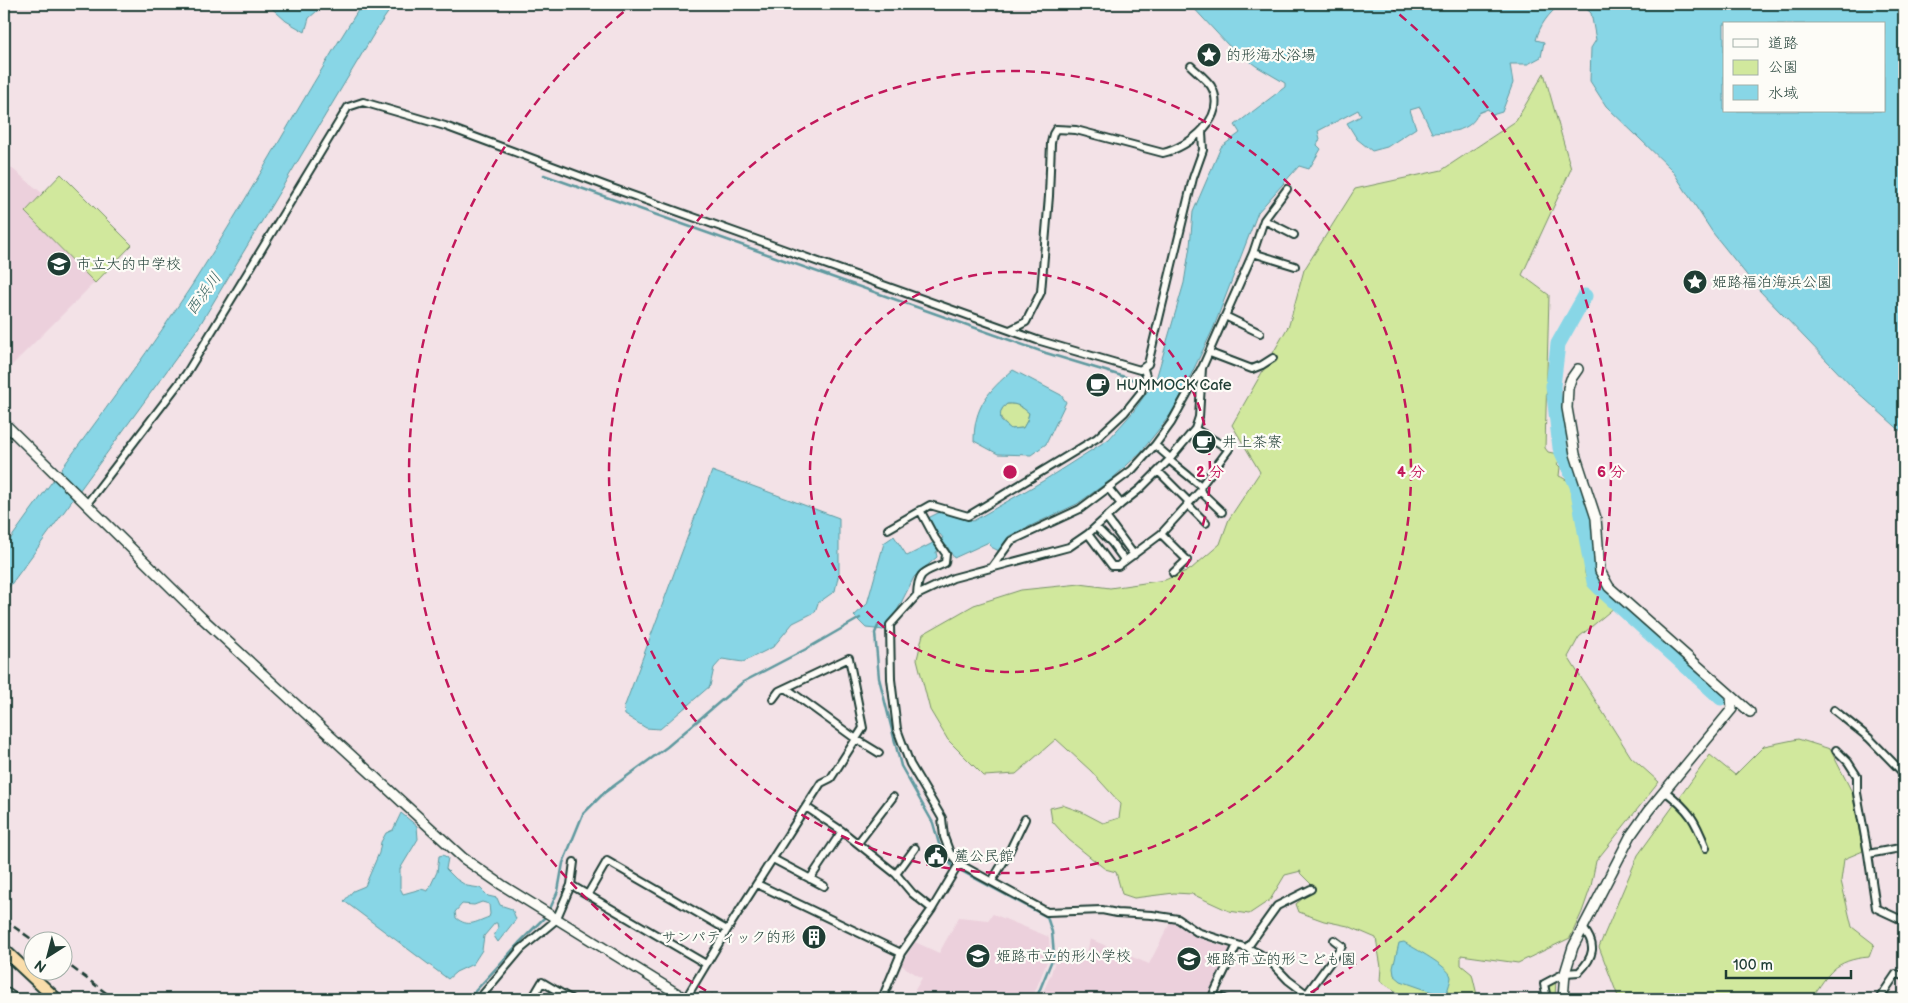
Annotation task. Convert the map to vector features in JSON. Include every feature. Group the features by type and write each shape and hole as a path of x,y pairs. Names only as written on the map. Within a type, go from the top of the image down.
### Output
{"highway":[{"path":"4,950 56,999"}],"street":[{"path":"1010,330 1026,322 1041,292 1049,196 1050,143 1056,128 1076,130 1163,154 1175,150 1202,132 1212,115 1216,103 1211,86 1191,66"},
{"path":"84,503 186,374 348,107 363,102 445,126 608,187 1010,330 1085,355 1140,370 1144,369 1148,364 1193,178 1203,150 1202,132"},
{"path":"992,567 1011,541 1080,509 1132,470 1155,445 1171,423 1210,353 1253,252 1264,220 1287,189"},
{"path":"1264,220 1294,235"},
{"path":"1253,252 1295,266"},
{"path":"1225,316 1260,333"},
{"path":"1210,353 1252,369 1273,358"},
{"path":"1202,368 1199,417 1195,429 1170,459 1140,489 1088,534 1069,547 953,578 917,595 890,625 891,679 897,729 910,764 942,818 944,837 950,853 959,864 1048,912 1102,910 1117,913 1152,914 1178,919 1197,932 1247,948 1268,960 1288,980 1313,999"},
{"path":"888,529 930,505 968,516 1097,438 1126,412 1141,392 1146,376 1144,369"},
{"path":"1578,369 1571,379 1568,388 1567,408 1576,454 1596,518 1600,571 1609,587 1750,712"},
{"path":"4,423 202,618 463,858 502,885 686,999 727,930 821,783 831,778 863,728 848,658 779,691 773,699"},
{"path":"1088,534 1112,566 1118,566 1161,534 1200,488 1228,449 1195,429"},
{"path":"1155,445 1222,512"},
{"path":"1158,471 1206,523"},
{"path":"1108,488 1121,504"},
{"path":"917,595 918,580 922,574 945,563 946,554 934,538 920,510"},
{"path":"1106,518 1134,555"},
{"path":"1096,527 1112,543 1125,561"},
{"path":"1161,534 1187,560 1174,573"},
{"path":"786,688 856,739 879,753"},
{"path":"1563,999 1565,973 1573,947 1631,835 1732,709 1731,696"},
{"path":"1834,710 1869,738 1904,774"},
{"path":"1836,750 1848,762 1857,776 1857,793 1876,908 1904,921"},
{"path":"1665,791 1684,806 1698,827 1706,848"},
{"path":"858,843 893,797"},
{"path":"806,807 858,843 896,874 912,893 932,909"},
{"path":"992,881 1025,819"},
{"path":"810,879 842,831"},
{"path":"896,874 915,848"},
{"path":"1868,854 1900,848 1904,852"},
{"path":"773,859 824,886"},
{"path":"588,894 607,860 727,930"},
{"path":"479,999 551,915 571,885 574,862"},
{"path":"881,999 901,953 932,909 959,864"},
{"path":"757,884 901,953"},
{"path":"571,885 706,964"},
{"path":"1247,948 1277,906 1311,889"},
{"path":"1547,999 1544,984 1565,973 1580,972 1589,962 1593,946 1589,935 1583,928"},
{"path":"1306,995 1342,946 1334,940"},
{"path":"1225,999 1212,997 1237,945"},
{"path":"1879,999 1896,974 1904,976"},
{"path":"532,999 542,982 571,999"},
{"path":"4,990 17,999"}],"shaded area":[{"name":"市立大的中学校","path":"4,162 42,193 61,174 132,245 4,373"},
{"name":"姫路市立的形小学校","path":"993,914 1049,937 1050,954 1032,999 922,999 923,996 915,990 922,978 901,965 915,942 939,953 959,917 988,920"},
{"name":"姫路市立的形こども園","path":"1170,923 1174,923 1195,937 1231,949 1207,999 1040,999 1057,954 1085,961 1090,939 1149,964"}],"green space":[{"path":"1544,73 1571,169 1522,275 1549,295 1545,448 1548,452 1558,454 1560,460 1557,464 1560,467 1559,476 1568,481 1574,489 1581,530 1584,532 1585,546 1582,549 1586,577 1615,607 1579,637 1568,657 1631,757 1659,782 1596,861 1591,886 1570,938 1518,963 1461,955 1461,965 1472,974 1477,995 1465,999 1417,999 1403,996 1380,981 1381,967 1376,938 1348,926 1324,921 1299,912 1296,904 1315,888 1300,873 1301,871 1285,875 1270,900 1249,914 1229,911 1192,894 1174,893 1134,898 1122,894 1116,872 1105,869 1069,840 1052,821 1050,808 1062,805 1082,812 1103,823 1119,818 1121,804 1091,771 1056,739 1016,774 984,776 948,740 930,710 917,659 923,634 974,605 1021,590 1080,584 1110,588 1165,580 1191,569 1220,544 1229,519 1260,472 1232,425 1289,325 1304,270 1355,189 1442,170 1516,121"},
{"path":"61,174 132,245 95,283 25,212"},
{"path":"1007,404 1019,406 1029,413 1023,428 1011,429 1002,420 1000,414 1003,407"},
{"path":"1798,739 1830,749 1852,792 1863,851 1844,859 1841,881 1852,927 1874,944 1869,957 1848,961 1834,969 1811,999 1620,999 1599,947 1638,855 1710,755 1735,775 1764,746"},
{"path":"1556,978 1555,999 1550,999 1549,987"}],"water":[{"path":"267,4 325,4 309,18 305,32 286,21"},
{"name":"西浜川","path":"362,4 394,4 378,27 198,328 4,594 4,548 126,381 192,285"},
{"path":"1190,4 1561,4 1545,20 1540,29 1536,40 1544,42 1541,57 1528,64 1510,64 1513,83 1502,112 1492,115 1488,109 1478,113 1470,124 1459,130 1432,133 1420,107 1410,110 1416,128 1387,147 1372,151 1357,139 1347,123 1361,116 1358,110 1318,131 1320,139 1317,145 1321,149 1309,169 1299,166 1258,212 1213,329 1174,410 1141,452 1112,479 1077,504 1009,536 999,551 991,547 989,542 954,558 947,546 936,552 937,557 914,577 897,611 884,630 866,628 854,616 867,604 884,543 894,536 907,556 943,538 940,534 936,535 928,518 942,511 973,521 1043,481 1109,439 1133,412 1156,379 1184,283 1193,212 1221,147 1240,133 1235,125 1285,87 1285,83 1256,66 1228,45"},
{"path":"1581,4 1904,4 1904,434 1856,391 1758,289 1713,233 1672,170 1606,106 1590,81 1591,48 1596,40 1591,13"},
{"path":"1013,370 1061,395 1066,402 1046,444 1031,455 998,454 974,441 977,419 984,401 996,385","holes":["1007,404 1019,406 1029,413 1023,428 1011,429 1001,421 1002,409"]},
{"path":"712,471 839,518 839,573 835,591 818,603 815,612 793,623 773,647 743,662 722,659 714,668 710,686 660,729 646,728 625,715 624,708"},
{"path":"401,813 417,826 418,839 400,869 400,888 403,894 421,889 428,891 437,872 439,856 443,855 448,858 446,869 456,879 467,886 480,888 488,896 497,898 500,905 512,909 516,919 498,942 494,936 498,928 497,923 495,923 484,936 482,950 473,964 456,972 448,979 344,901 353,891 365,886 379,853 381,842 386,833 393,830","holes":["482,902 489,904 489,917 468,923 456,918 455,912 462,904 474,905"]},
{"path":"1404,942 1438,963 1449,973 1451,979 1447,992 1438,994 1401,981 1394,975 1393,968 1399,943"}],"waterway":[{"path":"544,175 1046,353 1154,385"},
{"path":"1585,296 1558,344 1553,386 1560,448 1577,486 1594,582 1721,698"},
{"path":"549,911 558,891 563,863 583,814 604,793 667,747 743,682 860,618"},
{"path":"878,626 875,633 879,678 901,766 933,823 939,844 952,866 1047,917 1052,932 1054,955 1036,999"},
{"path":"468,999 546,916"}],"railway":[{"path":"4,920 22,932"},
{"path":"72,968 114,999"}],"place":[{"name":"的形海水浴場","path":"1209,55"},
{"name":"市立大的中学校","path":"59,264"},
{"name":"姫路福泊海浜公園","path":"1695,282"},
{"name":"HUMMOCK Cafe","path":"1098,385"},
{"name":"井上茶寮","path":"1204,442"},
{"name":"麓公民館","path":"936,856"},
{"name":"サンパティック的形","path":"814,937"},
{"name":"姫路市立的形小学校","path":"978,956"},
{"name":"姫路市立的形こども園","path":"1189,959"}]}
